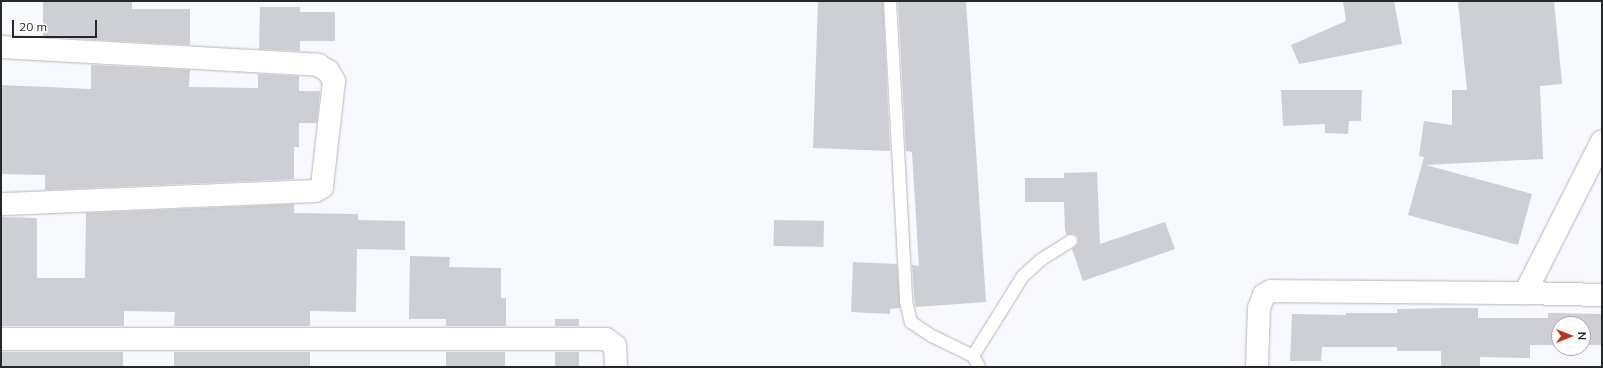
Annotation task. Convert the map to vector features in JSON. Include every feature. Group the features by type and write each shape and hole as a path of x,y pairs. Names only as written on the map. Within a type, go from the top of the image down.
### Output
{"street":[{"path":"1,47 318,65 328,71 334,80 322,187 315,191 1,204"},
{"path":"1525,292 1596,165 1602,141"},
{"path":"1257,367 1259,308 1264,295 1271,291 1525,292 1602,295"},
{"path":"1,339 606,339 614,346 616,367"}],"lane":[{"path":"890,1 906,301 911,322 932,336 973,356 979,367"},
{"path":"973,356 1023,276 1042,259 1072,241"}],"building":[{"path":"43,1 132,1 132,9 190,9 190,45 43,37"},
{"path":"818,1 883,1 890,151 813,148"},
{"path":"898,1 966,1 986,302 915,307 912,265 919,266 912,152 906,151"},
{"path":"1343,1 1394,1 1402,44 1299,64 1291,45 1346,21"},
{"path":"1554,1 1562,84 1540,86 1543,159 1426,165 1532,194 1518,245 1408,215 1424,157 1419,156 1424,121 1452,125 1452,90 1467,90 1458,2"},
{"path":"260,7 300,7 300,12 335,12 335,41 300,41 300,51 259,49"},
{"path":"91,65 190,70 189,87 258,88 258,74 299,76 299,91 320,91 317,123 299,123 299,147 294,147 294,179 45,190 45,175 1,174 1,85 91,89"},
{"path":"1281,90 1362,90 1361,121 1349,121 1348,134 1325,133 1325,124 1283,126"},
{"path":"1097,172 1100,244 1165,222 1175,249 1083,281 1072,249 1078,244 1078,237 1074,234 1067,235 1065,230 1064,202 1025,202 1025,178 1064,178 1064,173"},
{"path":"294,204 294,213 358,214 358,220 405,221 405,250 357,249 356,312 310,311 310,326 174,326 175,312 124,311 124,326 1,326 1,217 37,218 37,278 85,278 86,213"},
{"path":"774,220 824,221 824,247 774,246"},
{"path":"410,256 450,257 449,267 501,268 501,298 506,298 506,326 446,326 446,319 409,319"},
{"path":"853,262 897,264 900,308 890,309 890,314 851,312"},
{"path":"1478,308 1478,318 1548,318 1548,313 1602,314 1602,345 1591,345 1591,316 1551,316 1551,345 1530,345 1530,358 1480,357 1480,367 1441,367 1441,351 1397,351 1397,347 1322,347 1321,361 1290,361 1292,314 1346,315 1346,313 1397,313 1397,309"},
{"path":"555,319 579,319 579,326 555,326"},
{"path":"1,352 123,352 123,367 1,367"},
{"path":"174,352 310,352 310,367 174,367"},
{"path":"446,352 505,352 505,367 446,367"},
{"path":"555,352 579,352 579,367 555,367"}]}
